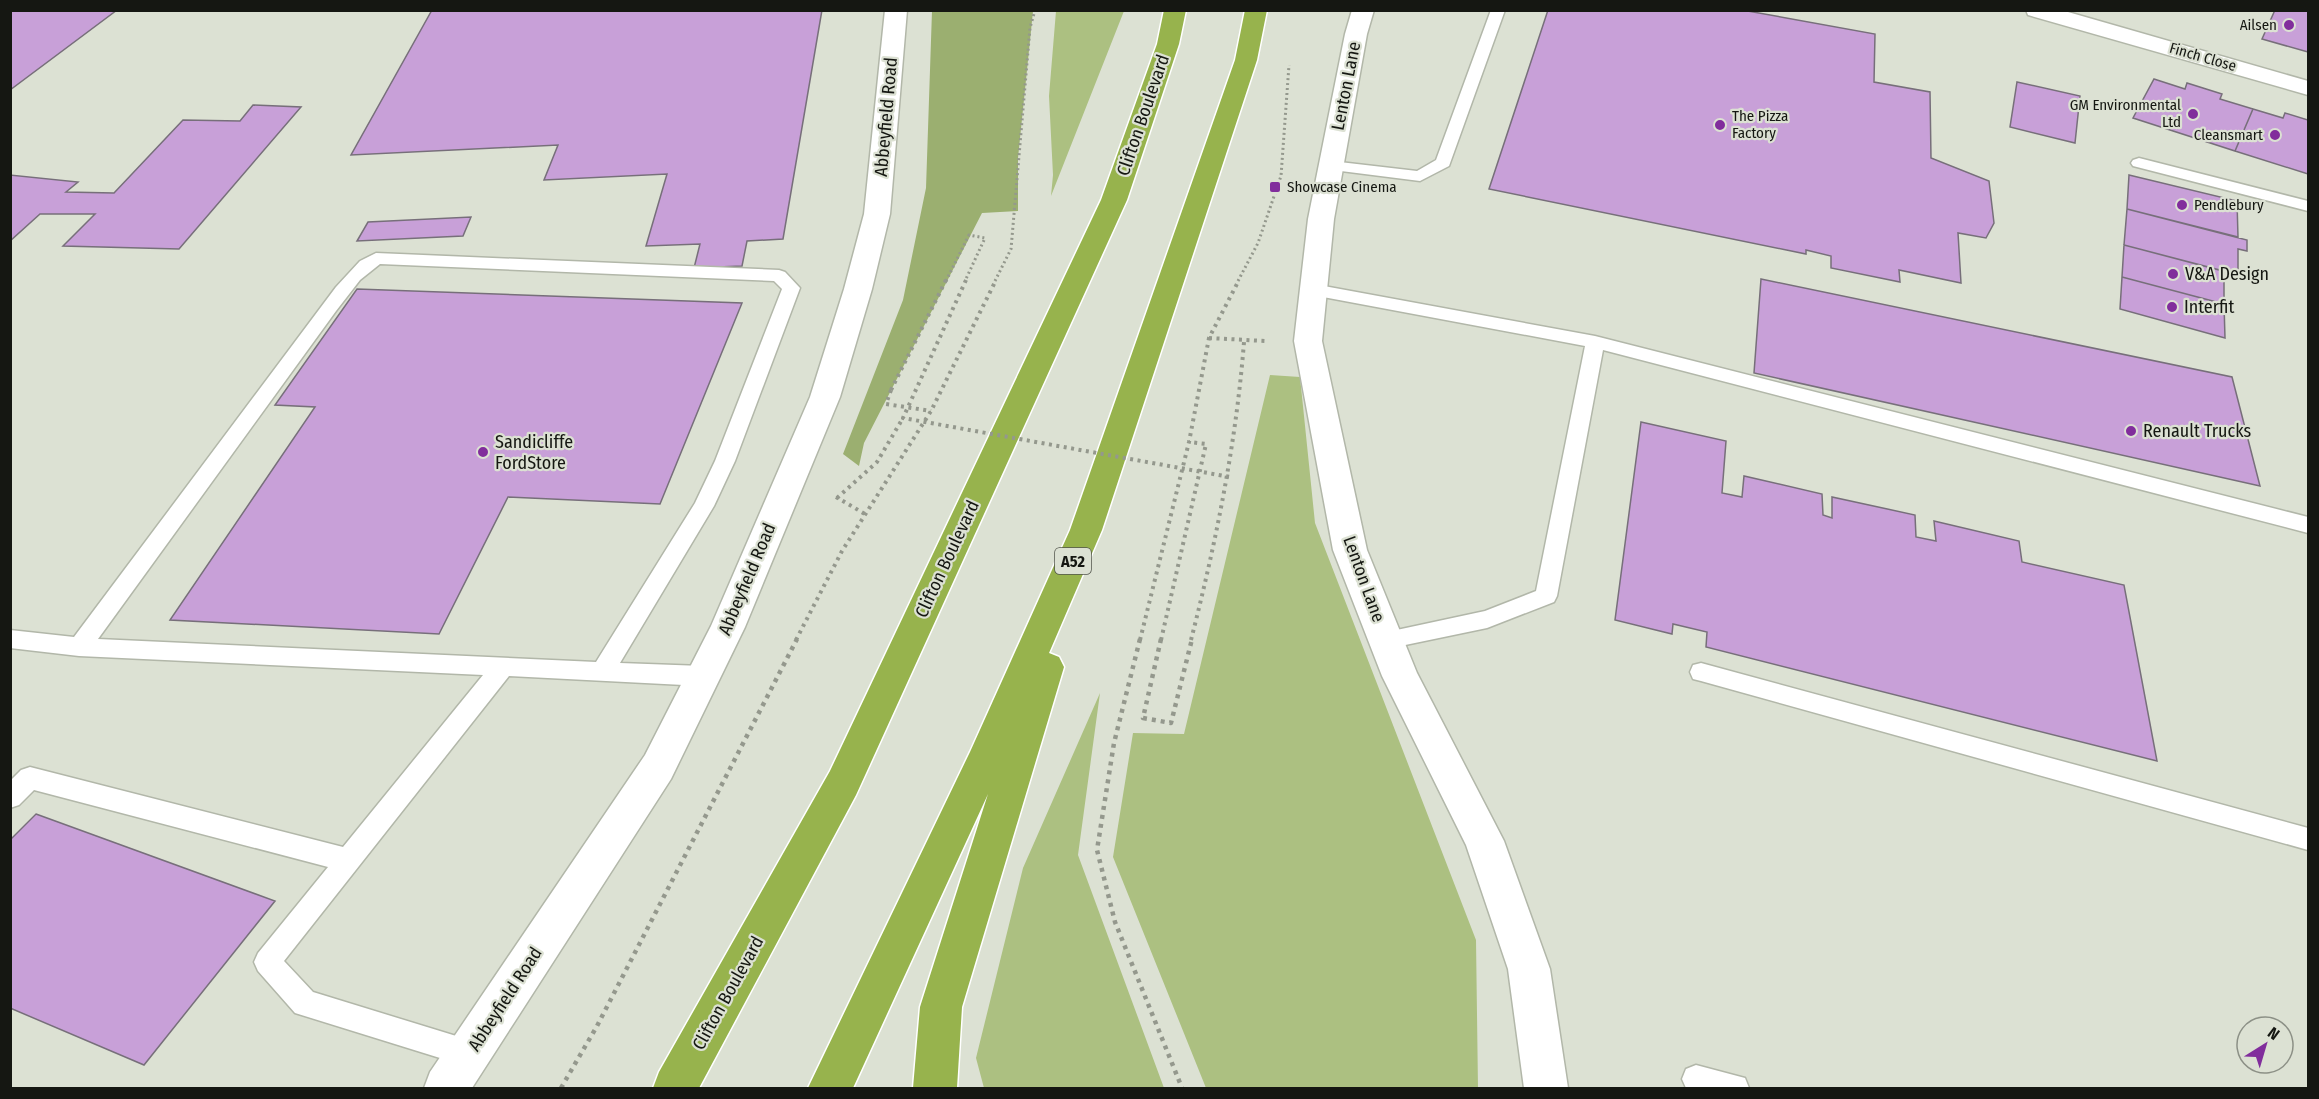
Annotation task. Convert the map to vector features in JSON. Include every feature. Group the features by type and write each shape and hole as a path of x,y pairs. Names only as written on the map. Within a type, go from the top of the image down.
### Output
{"highway":[{"name":"Clifton Boulevard","path":"675,1089 843,783 1114,200 1165,27 1175,10"},
{"name":"A52","path":"830,1089 986,757 1086,530 1246,60 1256,10"},
{"path":"935,1089 942,1007 1086,530"}],"street":[{"name":"Abbeyfield Road","path":"446,1089 658,767 728,627 825,397 858,289 877,214 896,10"},
{"name":"Lenton Lane","path":"1363,10 1356,34 1321,219 1308,341 1350,550 1400,676 1484,841 1528,969 1546,1089"},
{"name":"Finch Close","path":"2036,10 2102,19 2308,88"}],"lane":[{"path":"1331,166 1420,176 1443,163 1498,10"},
{"path":"2139,163 2308,206"},
{"path":"79,647 337,299 367,263 376,258 779,276 791,288 725,461 704,506 602,672"},
{"path":"1313,290 1595,342 2308,525"},
{"path":"1386,640 1487,619 1546,596 1595,342"},
{"path":"10,639 79,647 703,676"},
{"path":"469,1053 305,1003 267,962 503,667"},
{"path":"1701,672 2308,839"},
{"path":"10,797 30,777 347,860"},
{"path":"1696,1079 1735,1089"}],"path":[{"path":"561,1089 597,1026 842,551 931,411 1011,249 1030,28 1035,10"},
{"path":"1182,1089 1115,922 1097,850 1114,743 1189,442 1209,338 1258,243 1281,176 1290,61"},
{"path":"837,498 878,462 903,417 985,238 969,235 886,404 931,411"},
{"path":"1189,442 1206,444 1143,718 1171,723 1230,477 1242,389 1244,342 1209,338"},
{"path":"903,417 1230,477"}],"green space":[{"path":"932,11 1033,11 1018,158 1018,211 982,213 864,443 859,466 843,454 903,300 926,188"},
{"path":"1056,11 1124,11 1051,196 1053,175 1049,96"},
{"path":"1270,375 1300,377 1315,523 1476,940 1478,1088 1206,1088 1113,857 1133,733 1184,734"},
{"path":"1100,693 1078,855 1164,1088 984,1088 976,1058 1023,868"}],"building":[{"path":"10,10 117,10 10,90"},
{"path":"432,10 822,10 783,239 747,241 742,266 694,268 700,244 646,246 667,174 544,180 558,145 351,155"},
{"name":"The Pizza Factory","path":"1548,10 1742,10 1875,34 1874,82 1930,92 1931,158 1989,181 1994,223 1986,238 1958,233 1961,283 1899,270 1900,282 1831,268 1831,256 1806,250 1806,254 1489,189"},
{"name":"Ailsen","path":"2275,10 2308,10 2308,52 2262,39"},
{"name":"GM Environmental Ltd","path":"2154,79 2185,89 2187,83 2222,94 2220,99 2253,109 2235,151 2133,118"},
{"path":"2017,82 2080,96 2075,143 2010,127"},
{"path":"253,105 301,107 179,249 63,246 95,214 40,214 10,241 10,175 78,182 66,192 114,193 183,120 240,121"},
{"name":"Cleansmart","path":"2253,109 2283,118 2285,113 2308,120 2308,174 2235,151"},
{"name":"Pendlebury","path":"2129,175 2237,201 2238,237 2127,209"},
{"path":"2127,209 2247,240 2247,251 2238,249 2238,275 2124,245"},
{"path":"471,217 463,236 357,241 368,222"},
{"name":"V&A Design","path":"2124,245 2224,271 2224,304 2122,277"},
{"name":"Interfit","path":"2122,277 2224,304 2225,338 2120,309"},
{"name":"Renault Trucks","path":"1761,279 2232,377 2260,486 1754,373"},
{"name":"Sandicliffe FordStore","path":"357,289 742,303 660,504 508,497 439,634 170,620 315,407 275,405"},
{"path":"1641,422 1726,441 1722,493 1742,497 1744,476 1822,494 1823,515 1832,518 1832,497 1915,515 1916,537 1936,541 1934,521 2019,541 2022,562 2124,585 2157,761 1706,647 1707,632 1673,624 1672,634 1615,620"},
{"path":"36,814 275,901 144,1065 10,1008 10,840"}],"place":[{"name":"Ailsen","path":"2289,25"},
{"name":"GM Environmental Ltd","path":"2193,114"},
{"name":"The Pizza Factory","path":"1720,125"},
{"name":"Cleansmart","path":"2275,135"},
{"name":"Showcase Cinema","path":"1275,187"},
{"name":"Pendlebury","path":"2182,205"},
{"name":"V&A Design","path":"2173,274"},
{"name":"Interfit","path":"2172,307"},
{"name":"Renault Trucks","path":"2131,431"},
{"name":"Sandicliffe FordStore","path":"483,452"}]}
